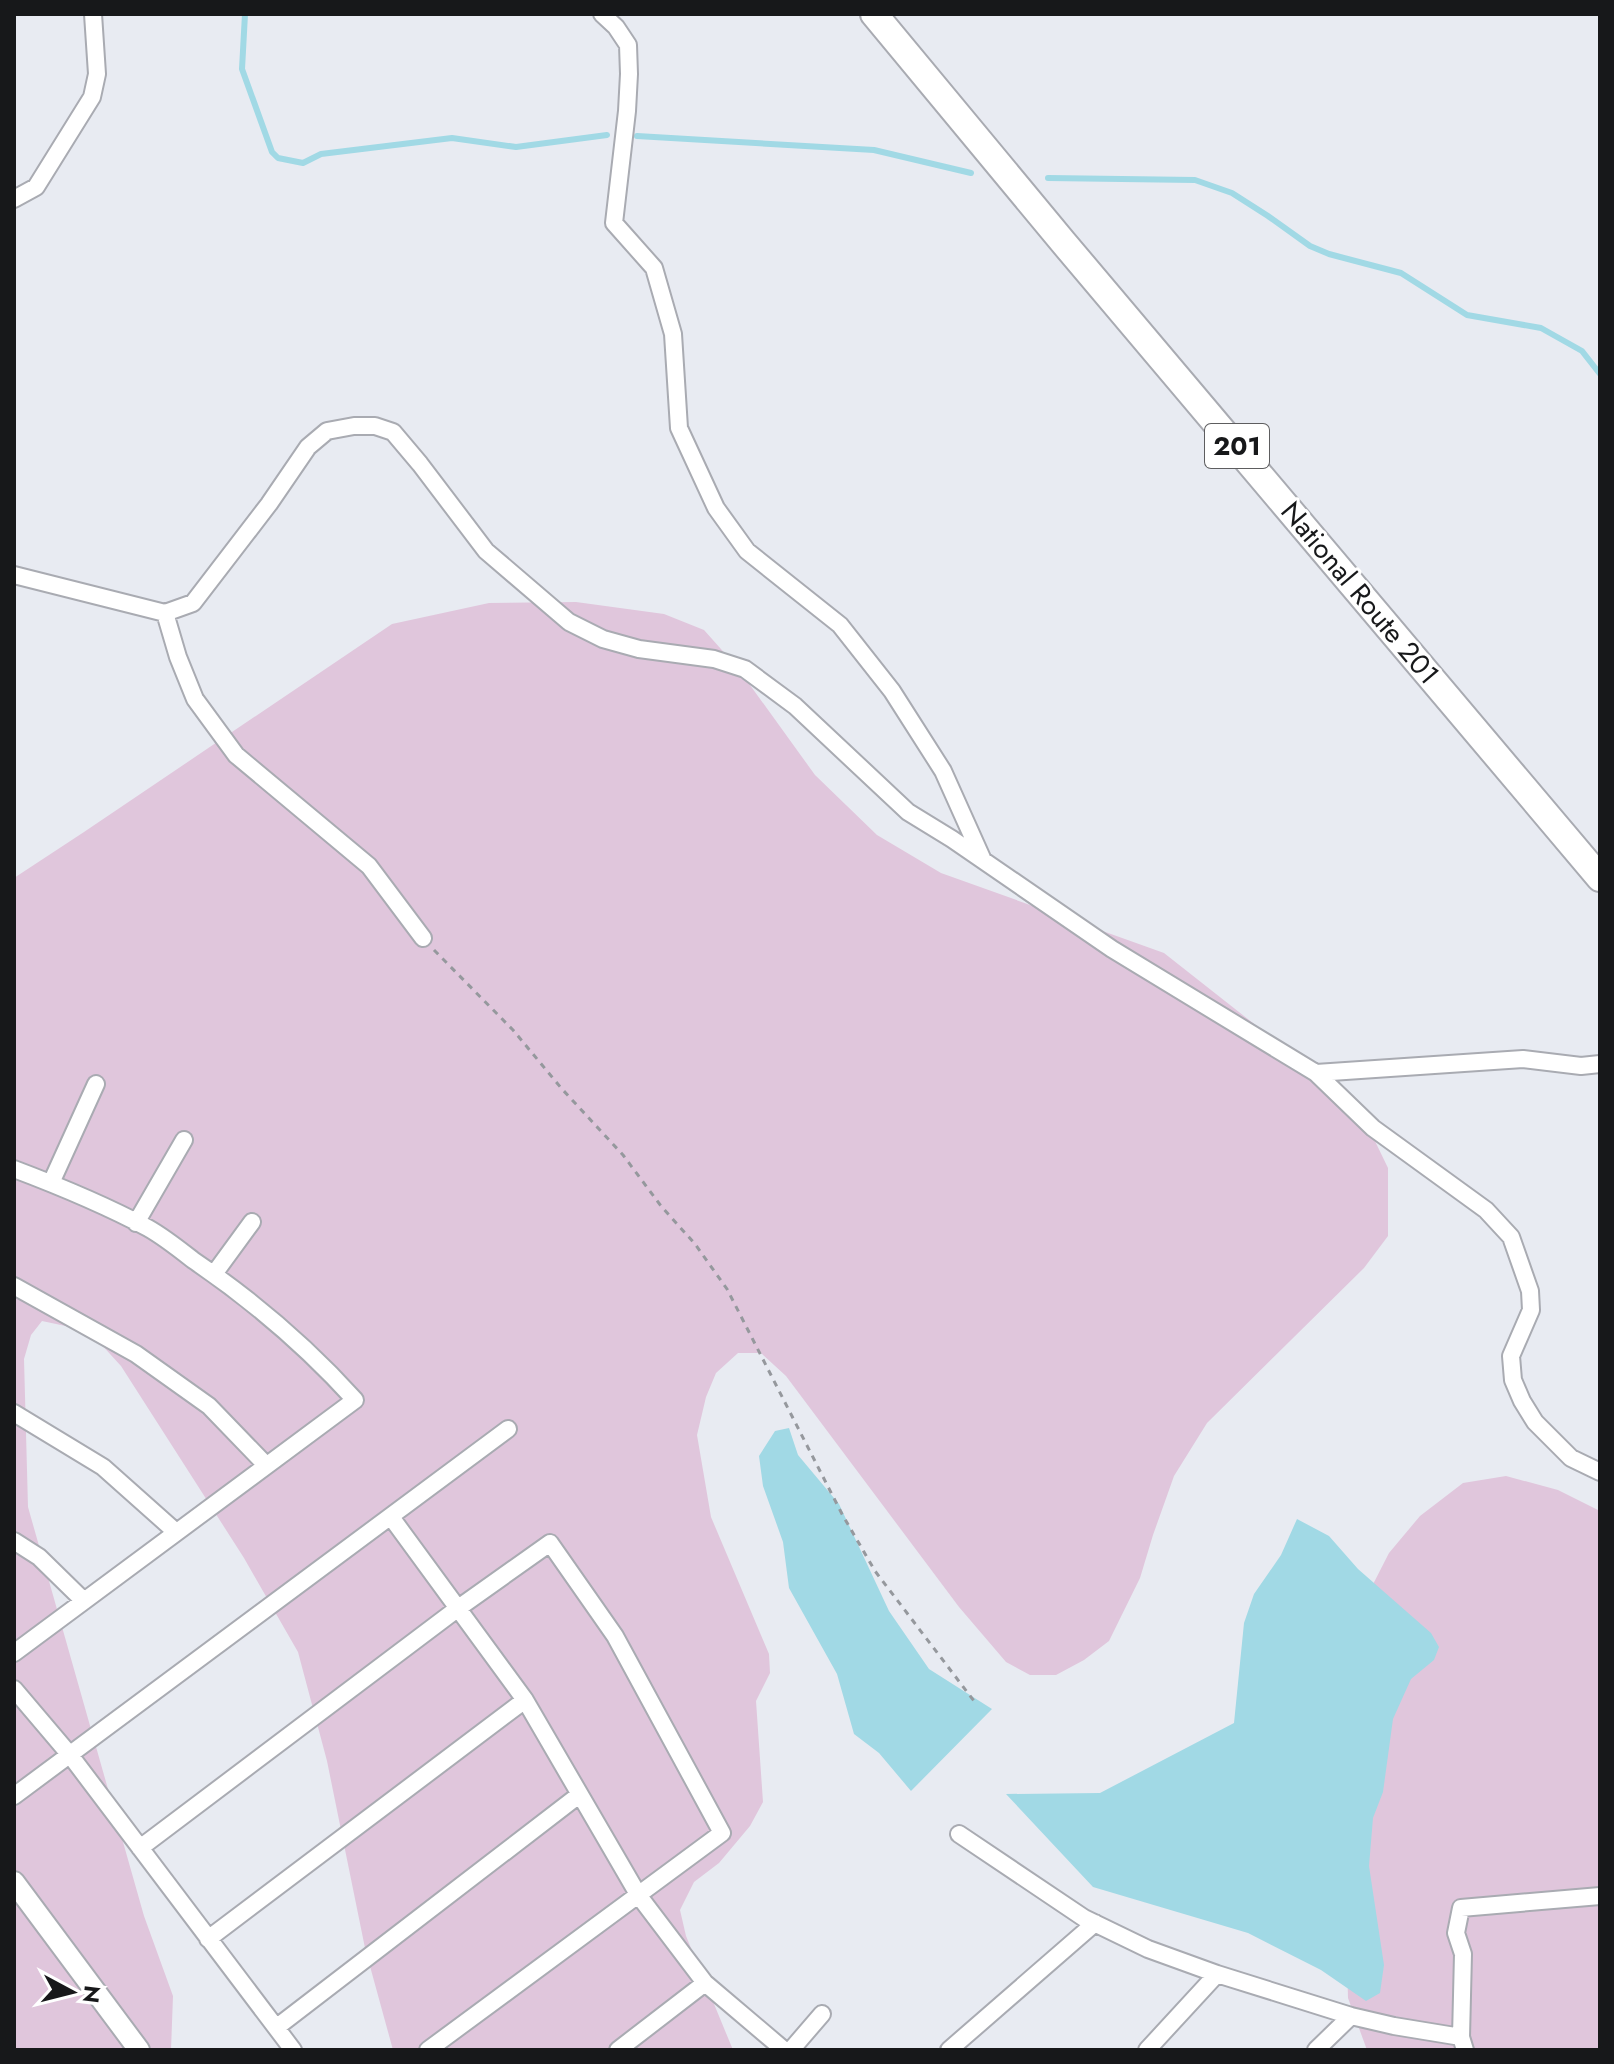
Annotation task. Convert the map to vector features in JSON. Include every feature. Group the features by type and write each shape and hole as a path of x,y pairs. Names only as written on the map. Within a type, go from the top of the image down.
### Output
{"highway":[{"name":"National Route 201","path":"874,14 1600,878"}],"street":[{"path":"14,199 36,187 92,97 97,74 93,14"},
{"path":"602,14 628,45 627,111 614,223 654,268 673,334 679,428 716,508 747,551 840,625 892,691 943,771 983,860"},
{"path":"14,575 165,613 193,603 308,447 327,431 354,426 375,426 393,432 486,551 569,622 603,639 639,649 714,659 745,669 795,706 908,812 1112,949 1316,1073 1373,1128 1486,1210 1511,1237 1530,1291 1531,1310 1511,1356 1513,1380 1522,1401 1535,1422 1571,1458 1600,1472"},
{"path":"165,613 195,699 236,755 369,866 423,938"},
{"path":"1316,1073 1523,1059 1581,1066 1600,1064"},
{"path":"51,1183 96,1084"},
{"path":"136,1223 184,1140"},
{"path":"14,1169 149,1229 266,1314 323,1364 355,1400 14,1653"},
{"path":"214,1274 252,1222"},
{"path":"14,1286 136,1354 209,1406 266,1465"},
{"path":"14,1413 103,1467 176,1532"},
{"path":"14,1796 508,1429"},
{"path":"391,1517 525,1700 639,1896 705,1983 784,2050"},
{"path":"14,1541 39,1557 84,1601"},
{"path":"140,1848 457,1609 550,1543 615,1636 722,1833 428,2050"},
{"path":"14,1689 70,1755 293,2050"},
{"path":"208,1939 525,1700"},
{"path":"277,2027 579,1795"},
{"path":"959,1834 1084,1918 1148,1949 1351,2016 1463,2044 1463,1954 1456,1933 1461,1908 1600,1896"},
{"path":"14,1882 139,2050"},
{"path":"949,2050 1095,1923"},
{"path":"1147,2050 1217,1974"},
{"path":"618,2050 705,1983"},
{"path":"791,2050 822,2014"},
{"path":"1316,2050 1351,2016"}],"path":[{"path":"423,938 513,1030 623,1155 661,1206 695,1244 727,1289 842,1514 875,1571 974,1701"}],"shaded area":[{"path":"576,602 664,614 704,630 737,667 815,775 877,835 941,873 1164,953 1324,1079 1373,1137 1388,1168 1388,1236 1364,1268 1207,1423 1174,1476 1140,1578 1109,1641 1084,1660 1056,1675 1030,1675 1006,1662 959,1607 786,1376 761,1353 738,1353 716,1373 706,1397 697,1435 711,1517 769,1654 770,1673 756,1701 763,1802 750,1826 719,1863 694,1882 680,1910 686,1936 733,2050 393,2050 365,1948 327,1761 298,1652 244,1558 121,1366 89,1331 42,1321 31,1335 24,1359 28,1507 144,1916 173,1996 171,2050 14,2050 14,878 392,624 489,603"},
{"path":"1506,1476 1558,1490 1600,1511 1600,2050 1367,2050 1348,1998 1345,1885 1366,1598 1389,1553 1420,1516 1463,1483"}],"water":[{"path":"789,1428 798,1455 839,1504 889,1611 929,1669 992,1709 911,1791 879,1753 854,1734 837,1674 789,1588 783,1542 763,1486 759,1456 775,1431"},
{"path":"1297,1519 1329,1536 1358,1569 1431,1633 1439,1647 1434,1660 1411,1679 1393,1719 1383,1792 1373,1818 1369,1866 1384,1965 1380,1993 1366,2001 1321,1970 1248,1933 1093,1887 1006,1794 1100,1793 1234,1723 1244,1623 1254,1594 1281,1555"}],"waterway":[{"path":"245,14 242,69 272,152 278,158 303,163 321,154 452,138 516,147 607,135"},
{"path":"637,136 874,150 971,173"},
{"path":"1048,178 1195,180 1232,193 1310,246 1401,273 1467,315 1541,328 1582,351 1600,374"}]}
